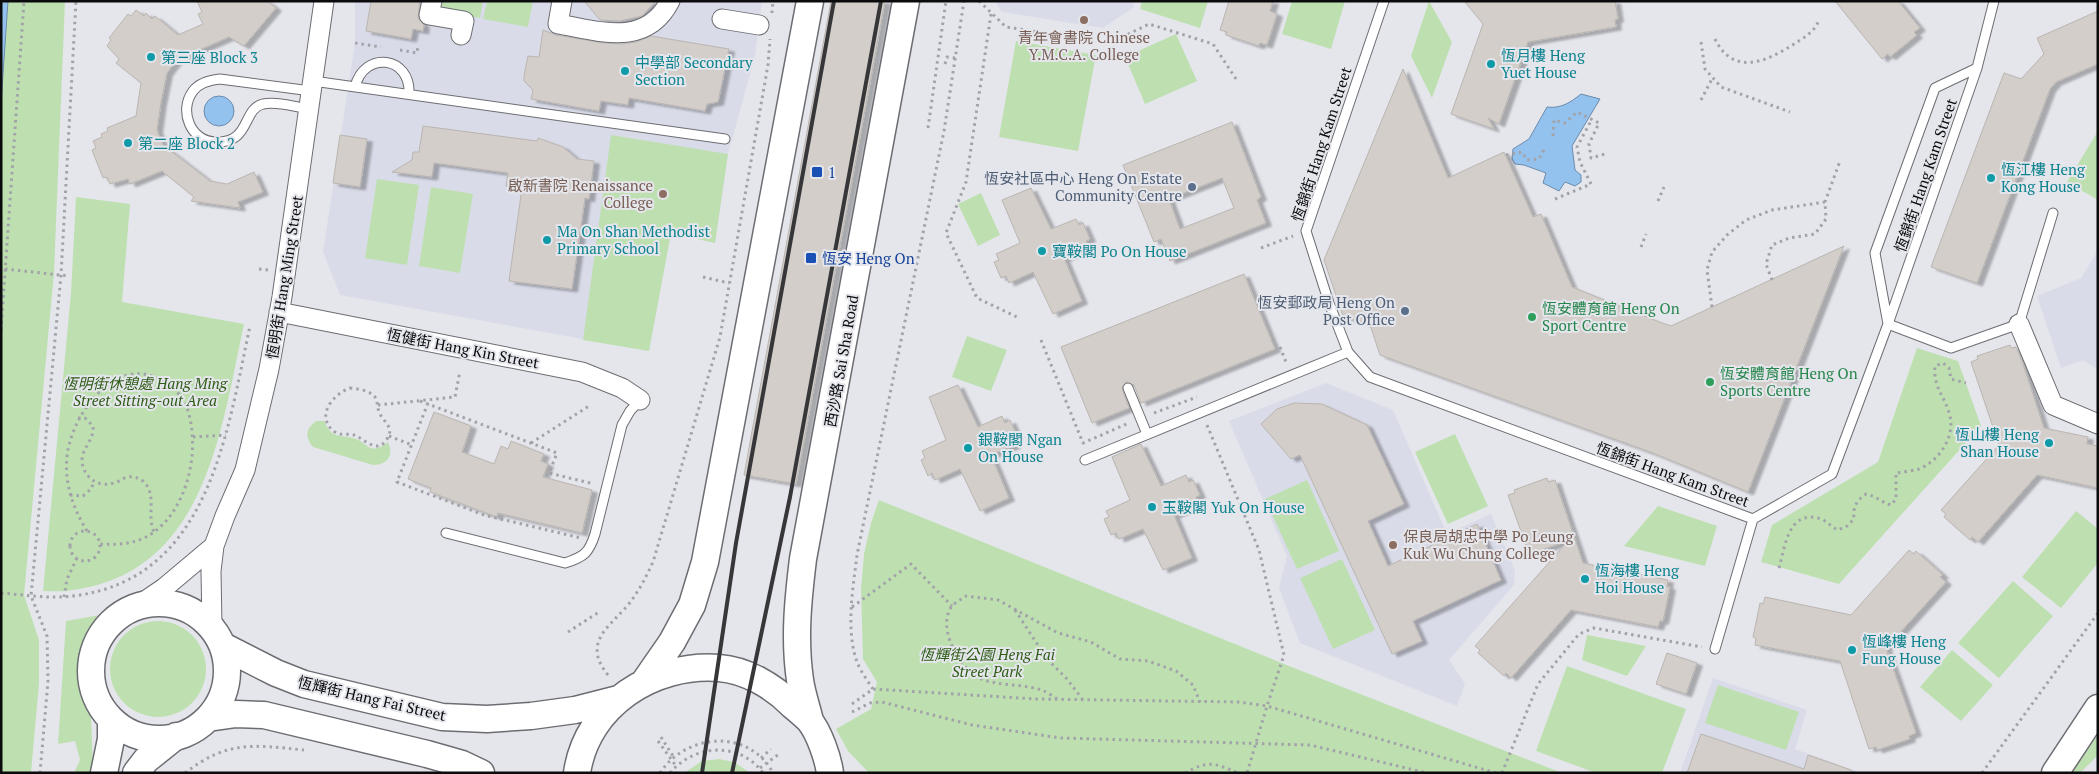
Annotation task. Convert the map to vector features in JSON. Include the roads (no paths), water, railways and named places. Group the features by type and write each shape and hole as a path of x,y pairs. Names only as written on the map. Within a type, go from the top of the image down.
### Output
{"main road":[{"path":"645,681 672,642 692,605 704,562 810,1"},
{"name":"西沙路 Sai Sha Road","path":"810,721 800,680 797,640 798,602 804,560 906,1"},
{"path":"159,602 179,605 197,614 218,636 228,665 226,684 220,702 208,718 193,730 176,736 153,738 131,732 111,721 96,697 92,684 91,664 96,644 106,627 121,614 139,605 159,602"},
{"name":"恆輝街 Hang Fai Street","path":"218,636 267,669 304,684 442,717 487,718 531,716 575,710 618,699"},
{"path":"576,773 587,740 600,718 618,699 645,681 681,669 720,668 757,679 778,691 810,721 832,770"},
{"path":"2055,773 2098,708"},
{"path":"208,718 236,714 264,715 427,754 462,764 482,773"},
{"path":"104,773 111,739 111,721"},
{"path":"136,773 146,760 176,736"},
{"path":"427,754 452,773"}],"street":[{"name":"恆明街 Hang Ming Street","path":"218,636 211,571 214,546 224,516 246,470 270,369 324,1"},
{"path":"432,1 429,15 464,21 461,35"},
{"path":"562,1 558,24 618,35 636,32 651,24 660,16 670,1"},
{"path":"722,19 767,27"},
{"name":"恆健街 Hang Kin Street","path":"279,312 582,372 616,385 640,400"},
{"path":"2019,324 2053,405 2098,424"},
{"path":"139,605 164,588 214,546"}],"lane":[{"name":"恆錦街 Hang Kam Street","path":"1384,1 1306,231 1329,303 1348,352 1370,377 1753,519 1832,474 1888,324 1977,68 1994,1"},
{"path":"355,87 362,71 368,66 384,62 399,68 404,73 410,86 409,94"},
{"path":"1977,68 1936,88 1875,253 1888,324 1951,348 2019,324 2053,213"},
{"path":"311,94 220,79 210,80 194,90 186,108 187,118 190,127 197,135 205,140 215,142 234,138 242,132 252,110 257,106 311,94 355,87 725,139"},
{"path":"1085,460 1348,352"},
{"path":"1128,388 1147,434"},
{"path":"446,533 565,563 580,559 590,548 595,534 622,425 630,411 640,400"},
{"path":"1715,649 1753,519"}],"water":[{"path":"1,1 8,1 1,103"},
{"path":"1581,94 1600,99 1572,146 1575,170 1581,175 1581,182 1575,186 1565,182 1559,191 1543,183 1546,173 1524,165 1515,164 1512,159 1513,149 1529,139 1547,107 1561,106"},
{"path":"219,96 230,100 234,111 230,122 219,126 208,122 204,111 208,100"}],"railway":[{"path":"702,773 736,543 834,1"},
{"path":"732,773 790,497 881,1"}],"place":[{"name":"青年會書院 Chinese Y.M.C.A. College","path":"1084,20"},
{"name":"第三座 Block 3","path":"151,57"},
{"name":"恆月樓 Heng Yuet House","path":"1491,64"},
{"name":"中學部 Secondary Section","path":"625,71"},
{"name":"第二座 Block 2","path":"128,143"},
{"name":"1","path":"817,172"},
{"name":"恆江樓 Heng Kong House","path":"1991,178"},
{"name":"恆安社區中心 Heng On Estate Community Centre","path":"1192,187"},
{"name":"啟新書院 Renaissance College","path":"663,194"},
{"name":"Ma On Shan Methodist Primary School","path":"547,240"},
{"name":"寶鞍閣 Po On House","path":"1042,251"},
{"name":"恆安 Heng On","path":"811,258"},
{"name":"恆安郵政局 Heng On Post Office","path":"1405,311"},
{"name":"恆安體育館 Heng On Sport Centre","path":"1532,317"},
{"name":"恆安體育館 Heng On Sports Centre","path":"1710,382"},
{"name":"恆山樓 Heng Shan House","path":"2049,443"},
{"name":"銀鞍閣 Ngan On House","path":"968,448"},
{"name":"玉鞍閣 Yuk On House","path":"1152,507"},
{"name":"保良局胡忠中學 Po Leung Kuk Wu Chung College","path":"1393,545"},
{"name":"恆海樓 Heng Hoi House","path":"1585,579"},
{"name":"恆峰樓 Heng Fung House","path":"1852,650"}],"park label":[{"name":"恆明街休憩處 Hang Ming Street Sitting-out Area","path":"145,392"},
{"name":"恆輝街公園 Heng Fai Street Park","path":"987,662"}]}
